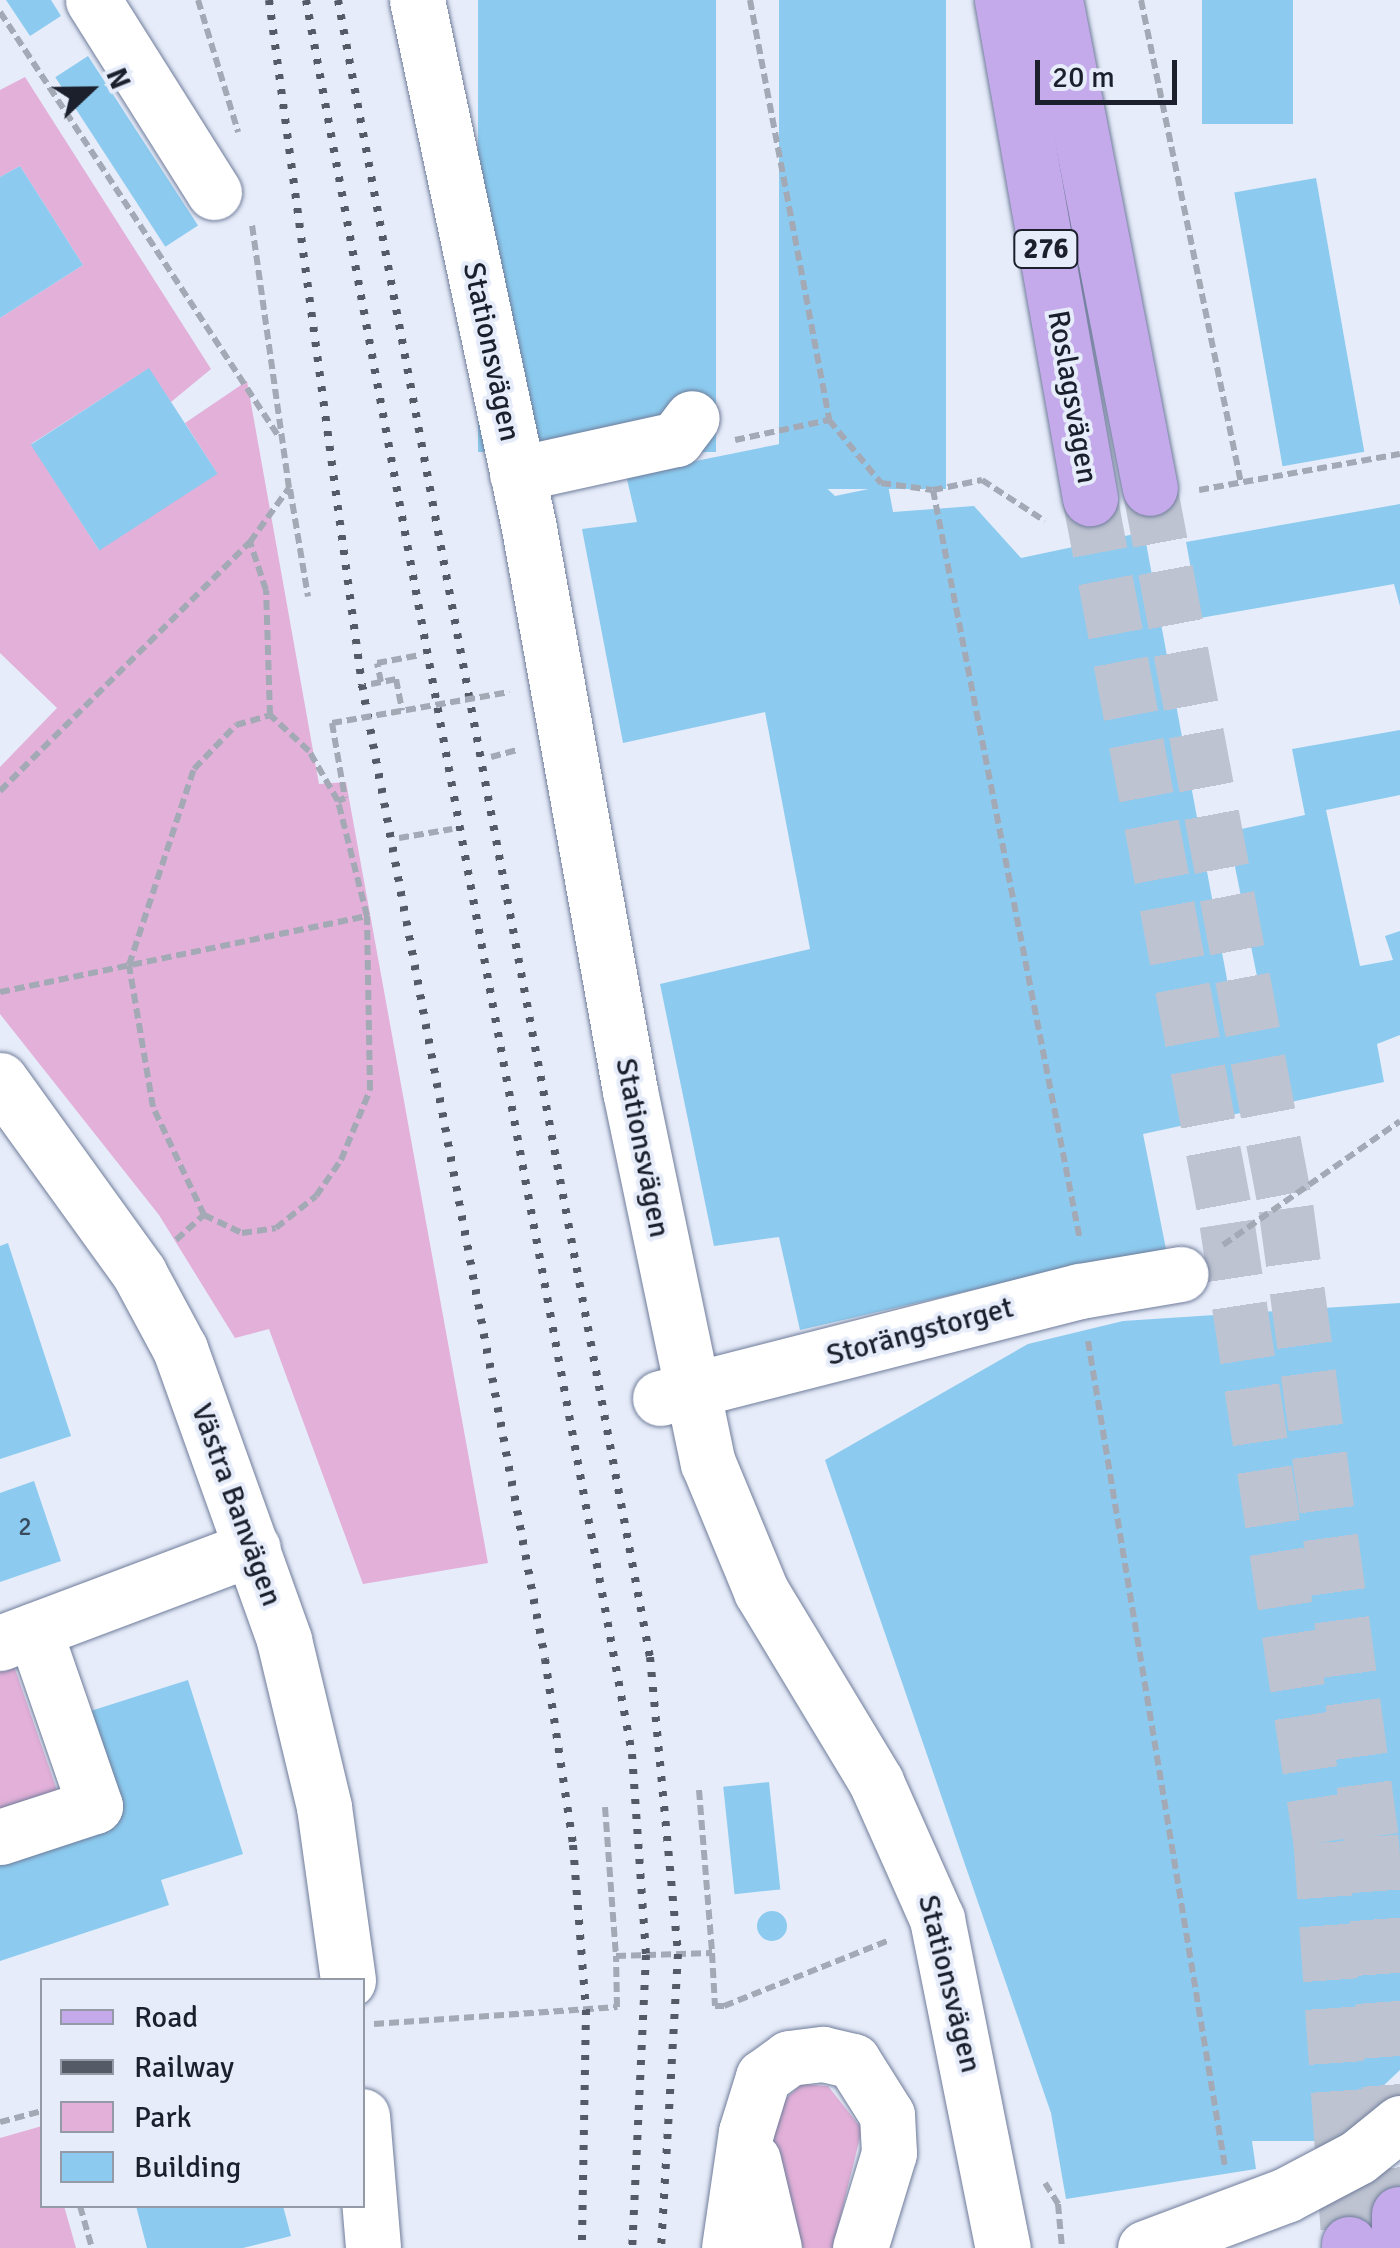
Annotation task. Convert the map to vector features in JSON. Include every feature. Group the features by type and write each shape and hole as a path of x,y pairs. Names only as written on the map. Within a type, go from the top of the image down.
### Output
{"main road":[{"name":"Roslagsvägen","path":"1002,0 1090,498"},
{"name":"Roslagsvägen","path":"1055,0 1150,488"},
{"path":"1366,2247 1399,2214"}],"street":[{"path":"93,0 232,199"},
{"name":"Stationsvägen","path":"417,0 516,474 676,1394 754,1577 876,1782 938,1920 1002,2248"},
{"path":"516,474 704,431"},
{"name":"Västra Banvägen","path":"0,1080 139,1274 180,1349 253,1548 320,1788 348,1978"},
{"name":"Storängstorget","path":"676,1394 1080,1291 1181,1274"},
{"path":"0,1837 95,1806 17,1637 253,1548"},
{"path":"729,2248 746,2132 763,2076 788,2058 853,2061 888,2115 889,2153 860,2248"},
{"path":"1154,2247 1232,2216 1358,2157 1400,2123"},
{"path":"746,2132 774,2248"},
{"path":"365,2152 373,2248"}],"path":[{"path":"198,0 240,139"},
{"path":"750,0 829,420 881,482 933,490 1085,1263 1080,1291 1232,2216"},
{"path":"1141,0 1241,482"},
{"path":"0,12 283,442"},
{"path":"232,199 283,442 308,596"},
{"path":"704,431 829,420"},
{"path":"0,791 250,542 290,488"},
{"path":"250,542 266,590 270,715 309,751 338,801 368,916 370,1090 341,1160 316,1196 276,1228 242,1233 204,1215 153,1107 129,965 194,769 236,725 270,715"},
{"path":"381,682 377,663 420,655"},
{"path":"371,684 396,679 402,710"},
{"path":"338,801 345,798 332,723 509,692"},
{"path":"491,756 520,749"},
{"path":"399,838 452,829"},
{"path":"0,992 368,916"},
{"path":"1181,1274 1400,1121"},
{"path":"139,1274 204,1215"},
{"path":"699,1790 715,2006 724,2006 938,1920"},
{"path":"365,2025 617,2007 605,1808"},
{"path":"616,1956 712,1953"},
{"path":"0,2122 40,2112"},
{"path":"1040,2176 1058,2204 1062,2248"},
{"path":"81,2208 92,2248"}],"green space":[{"path":"25,77 211,369 171,402 148,369 31,444 99,550 217,473 185,423 247,381 319,784 346,782 488,1563 363,1584 269,1329 235,1338 159,1215 0,1014 0,767 57,708 0,653 0,318 83,265 20,166 0,177 0,90"},
{"path":"13,1663 58,1793 0,1814 0,1668"},
{"path":"802,2084 828,2086 862,2129 833,2248 803,2248 773,2138 782,2102"},
{"path":"40,2127 40,2208 65,2208 76,2248 0,2248 0,2138"}],"building":[{"path":"6,0 51,0 61,16 30,36"},
{"path":"478,0 716,0 716,452 478,452"},
{"path":"779,0 946,0 946,489 779,489"},
{"path":"1202,0 1293,0 1293,124 1202,124"},
{"path":"88,56 198,225 165,247 55,77"},
{"path":"20,166 83,265 0,318 0,177"},
{"path":"1316,178 1364,452 1283,466 1234,192"},
{"path":"149,368 218,474 99,550 31,445"},
{"path":"780,444 835,496 888,485 893,512 974,506 1021,558 1144,532 1234,1017 1264,1011 1228,832 1305,815 1292,749 1400,730 1400,795 1326,810 1360,966 1393,960 1385,936 1400,931 1400,1035 1377,1044 1384,1082 1143,1134 1167,1254 1042,1274 800,1330 779,1237 714,1246 660,984 810,949 765,712 623,743 582,529 637,522 626,475"},
{"path":"1400,504 1400,606 1394,584 1200,618 1186,542"},
{"path":"8,1243 71,1436 0,1459 0,1246"},
{"path":"1400,1303 1400,2070 1325,2141 1252,2141 1256,2169 1066,2199 1051,2113 825,1460 1028,1344 1123,1321"},
{"path":"34,1481 61,1561 0,1582 0,1493"},
{"path":"188,1680 243,1854 161,1880 169,1905 0,1961 0,1852 110,1815 78,1715"},
{"path":"769,1782 780,1889 735,1894 723,1787"},
{"path":"772,1911 783,1915 787,1926 783,1937 772,1941 761,1937 757,1926 761,1915"},
{"path":"137,2208 284,2208 291,2236 243,2248 147,2248"}],"tunnel":[{"path":"1150,488 1286,1208 1371,1836 1399,2214"},
{"path":"1090,498 1227,1223 1321,1842 1349,2244"}],"railway":[{"path":"269,0 362,685 545,1659 573,1845 586,2010 582,2248"},
{"path":"306,0 632,1754 646,1955 632,2248"},
{"path":"338,0 650,1657 678,1954 661,2248"}]}
